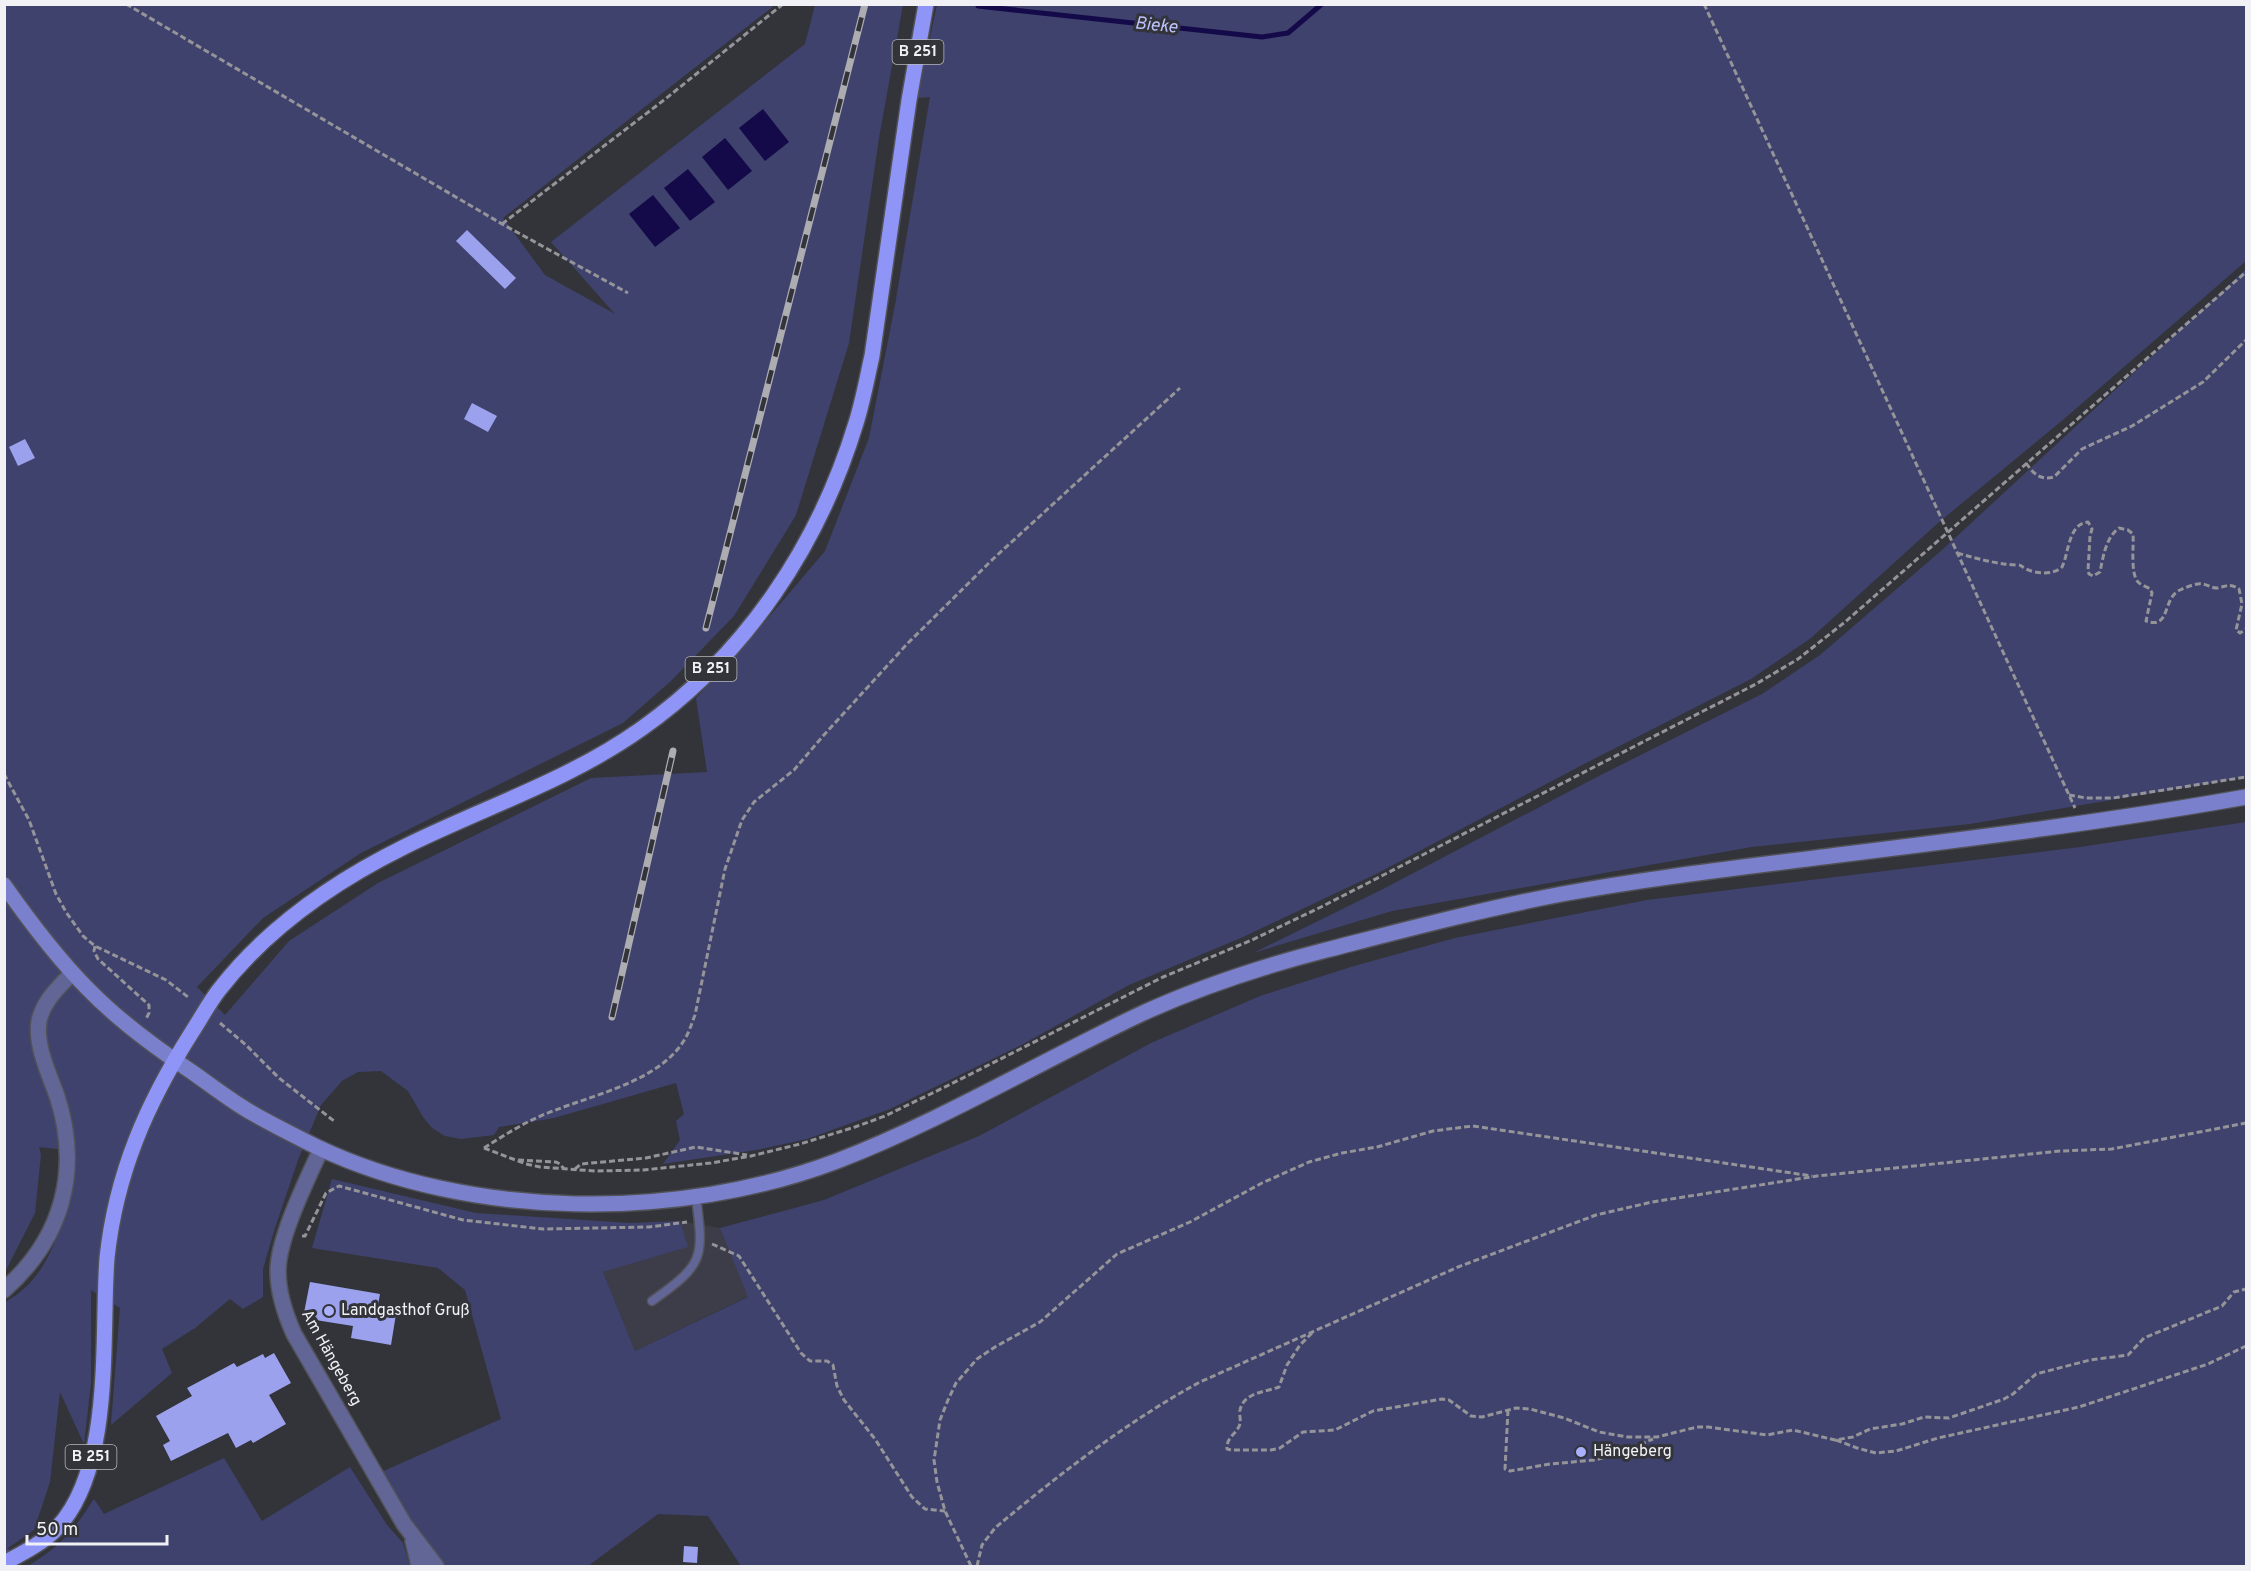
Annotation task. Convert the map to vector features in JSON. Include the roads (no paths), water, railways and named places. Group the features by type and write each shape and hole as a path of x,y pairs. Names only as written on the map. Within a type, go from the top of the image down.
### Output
{"main road":[{"name":"B 251","path":"4,1563 29,1550 57,1528 70,1510 88,1471 99,1418 105,1284 114,1215 139,1128 174,1060 219,990 246,960 301,911 362,871 404,847 540,786 591,760 640,730 686,693 734,646 773,597 802,553 843,462 857,420 872,356 909,100 926,4"},
{"path":"4,885 72,973 101,1002 174,1060 251,1113 321,1149 394,1176 458,1191 506,1199 606,1204 696,1197 773,1181 833,1162 954,1108 1145,1012 1238,976 1322,951 1470,914 1562,894 1721,870 2015,832 2247,797"}],"street":[{"path":"4,1290 20,1276 45,1244 61,1204 68,1163 66,1133 38,1031 46,1005 72,973"},
{"name":"Am Hängeberg","path":"321,1149 286,1235 279,1260 278,1272 288,1322 413,1538 436,1566"},
{"path":"413,1538 418,1566"}],"lane":[{"path":"652,1301 682,1279 695,1263 701,1247 696,1197"}],"waterway":[{"name":"Bieke","path":"978,6 1262,37 1288,33 1322,4"}],"railway":[{"path":"706,628 865,4"},
{"path":"612,1017 673,751"}],"place":[{"name":"Landgasthof Gruß","path":"329,1311"},
{"name":"Hängeberg","path":"1581,1452"}]}
